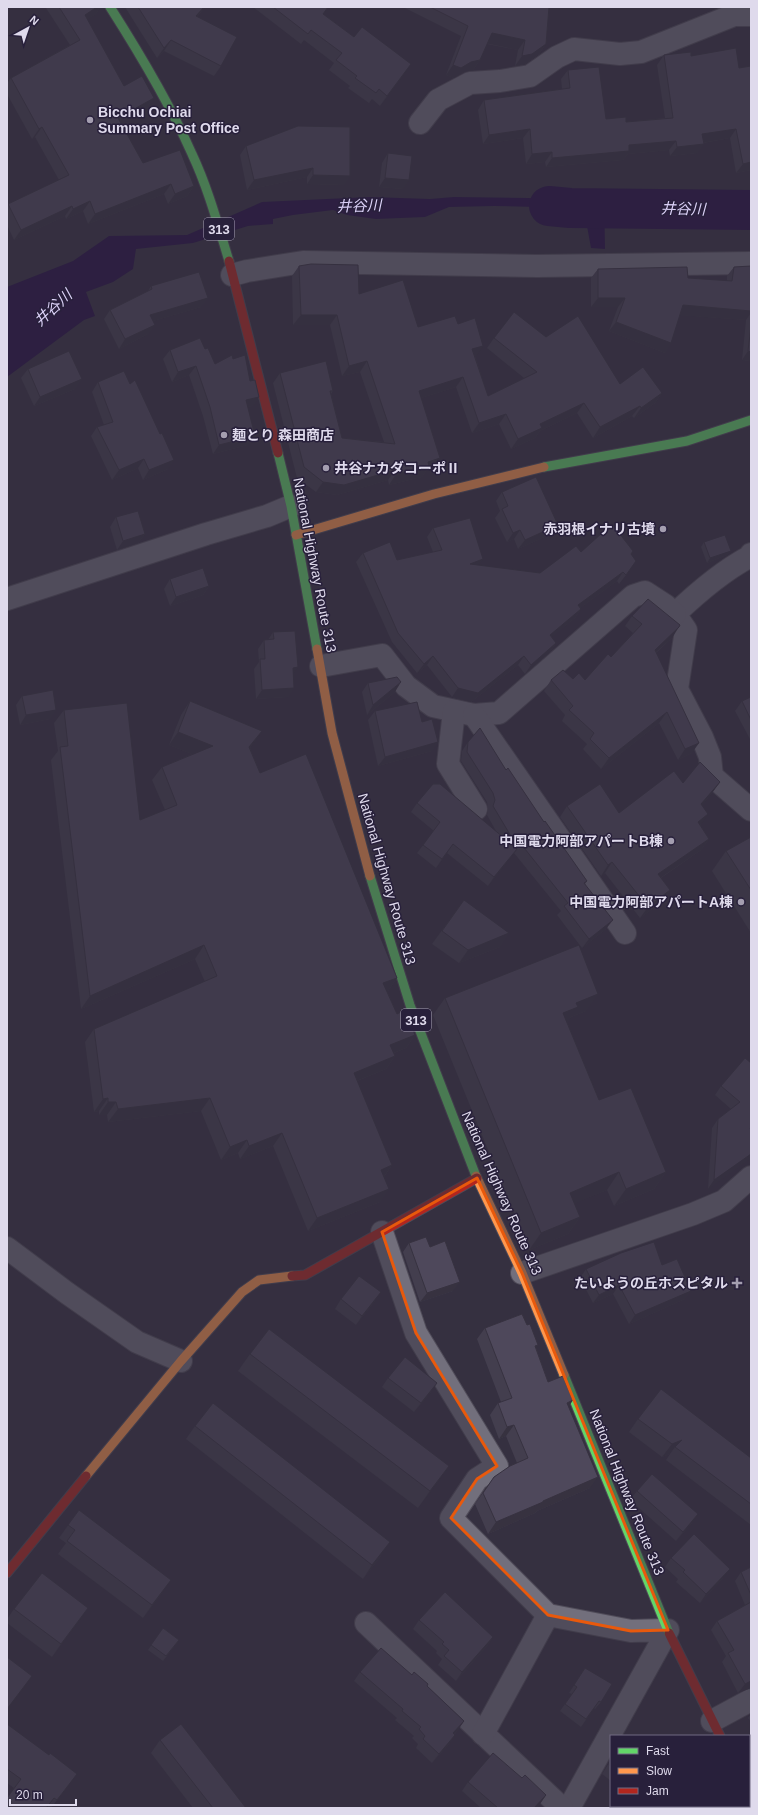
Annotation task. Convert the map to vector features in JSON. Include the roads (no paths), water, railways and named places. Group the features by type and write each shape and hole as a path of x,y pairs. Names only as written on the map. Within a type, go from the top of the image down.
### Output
{"main road":[{"name":"National Highway Route 313","path":"110,7 145,62 192,153 208,192 231,270 291,506 332,733 370,875 410,1006 477,1178 522,1272 668,1630 716,1729"},
{"path":"296,535 434,494 557,464 687,441 751,420"},
{"path":"7,1573 181,1361 242,1292 259,1280 305,1275 477,1178"}],"street":[{"path":"420,123 438,100 470,83 500,81 530,76 557,57 574,49 620,54 641,52 734,15 751,15"},
{"path":"231,270 247,271 303,262 537,266 751,263"},
{"path":"7,599 206,534 267,516 291,506"},
{"path":"675,614 697,593 728,569 751,554"},
{"path":"321,666 382,655 406,686 433,706 464,713 499,713 633,596 645,592 665,605 675,614 686,630 677,689 702,736 710,757 712,776 751,810"},
{"path":"464,713 448,764 476,809"},
{"path":"464,713 625,933"},
{"path":"522,1272 693,1214 724,1201 751,1177"},
{"path":"382,1232 416,1333 497,1466 477,1478 451,1518 548,1615 631,1630 668,1630 569,1808"},
{"path":"7,1248 67,1293 138,1342 181,1361"},
{"path":"483,1734 548,1615"},
{"path":"366,1624 562,1808"},
{"path":"716,1729 751,1700"}],"water":[{"path":"604,190 605,249 591,248 587,226 588,213 580,215 537,207 494,206 449,207 425,217 376,219 347,215 333,210 273,219 273,224 248,226 193,243 136,249 133,269 113,282 86,292 95,316 84,320 7,377 7,287 73,261 109,236 187,235 262,202 370,197 430,199 454,197 528,198 589,202 596,191"}],"waterway":[{"name":"井谷川","path":"549,206 570,208 751,210"}],"place":[{"name":"Bicchu Ochiai Summary Post Office","path":"90,120"},
{"name":"麺とり 森田商店","path":"224,435"},
{"name":"井谷ナカダコーポⅡ","path":"326,468"},
{"name":"赤羽根イナリ古墳","path":"663,529"},
{"name":"中国電力阿部アパートB棟","path":"671,841"},
{"name":"中国電力阿部アパートA棟","path":"741,902"},
{"name":"たいようの丘ホスピタル","path":"737,1283"}]}
